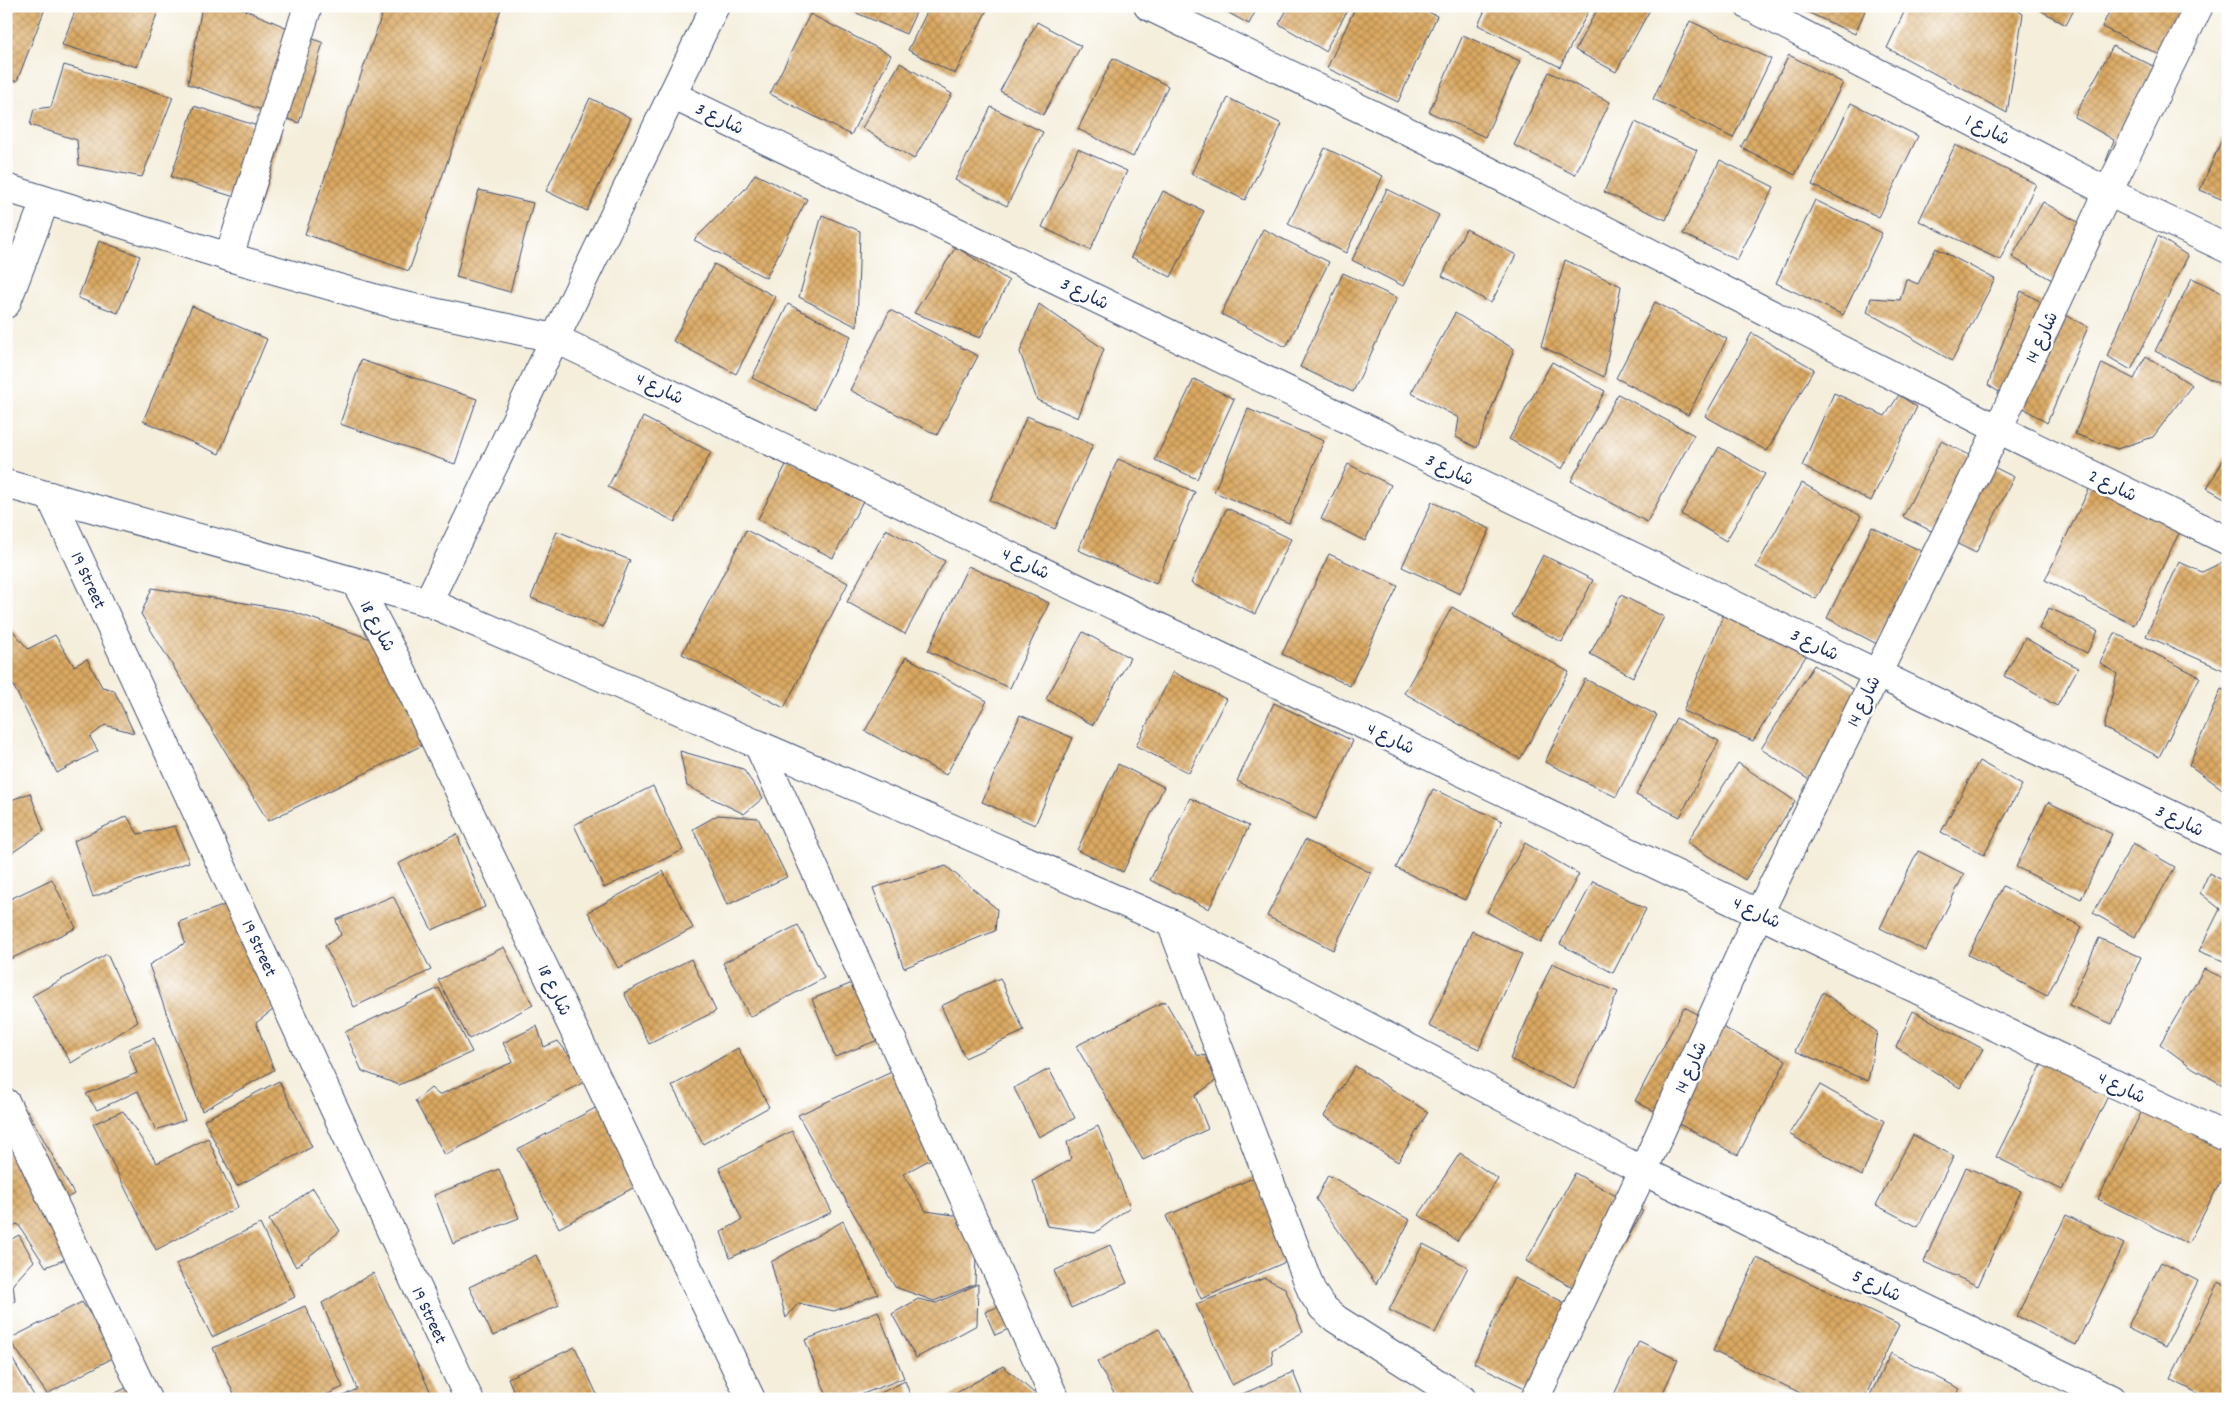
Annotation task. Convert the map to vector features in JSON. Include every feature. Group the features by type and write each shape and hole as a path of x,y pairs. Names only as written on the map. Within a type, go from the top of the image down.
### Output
{"street":[{"path":"229,256 308,6"},
{"path":"428,602 715,6"},
{"name":"شارع 2","path":"1148,6 1473,163 1998,429 2228,541"},
{"name":"شارع 1","path":"1749,6 2108,192 2228,249"},
{"name":"شارع 14","path":"1535,1399 1643,1172 1759,913 1998,429 2108,192 2199,6"},
{"name":"شارع 3","path":"672,95 2228,842"},
{"name":"شارع 4","path":"6,188 391,303 554,338 2228,1138"},
{"path":"6,304 45,201"},
{"name":"شارع 5","path":"6,484 428,602 1171,923 1643,1172 2112,1399"},
{"name":"19 Street","path":"50,496 469,1399"},
{"name":"شارع 18","path":"356,583 401,670 751,1399"},
{"path":"758,744 1055,1399"},
{"path":"1171,923 1312,1292 1322,1307 1336,1319 1462,1399"},
{"path":"6,1103 147,1399"}],"building":[{"path":"6,6 46,6 17,81 6,80"},
{"path":"77,6 160,6 137,67 62,45"},
{"path":"202,6 236,6 323,43 299,123 188,84"},
{"path":"385,6 502,6 409,271 305,234"},
{"path":"840,6 919,6 906,34"},
{"path":"930,6 989,6 955,74 908,50"},
{"path":"1216,6 1258,6 1249,24"},
{"path":"1289,6 1350,6 1325,51 1279,24"},
{"path":"1356,6 1416,6 1437,16 1398,102 1327,68"},
{"path":"1487,6 1591,6 1560,67 1478,25"},
{"path":"1599,6 1652,6 1616,72 1575,50"},
{"path":"1794,6 1867,6 1855,34"},
{"path":"1907,6 2010,6 2023,14 2007,113 1887,48"},
{"path":"2033,6 2076,6 2066,25"},
{"path":"2112,6 2187,6 2162,56 2102,27"},
{"path":"810,14 891,55 851,135 770,94"},
{"path":"1690,21 1771,59 1733,138 1653,99"},
{"path":"1037,22 1081,46 1043,115 1000,91"},
{"path":"1463,35 1520,61 1485,137 1429,112"},
{"path":"2113,46 2163,71 2115,164 2106,161 2114,140 2074,117"},
{"path":"1789,55 1843,83 1795,175 1741,147"},
{"path":"1113,58 1168,86 1133,157 1078,129"},
{"path":"900,63 952,94 914,159 862,128"},
{"path":"64,65 173,97 142,177 79,165 77,140 30,125 34,109 51,107"},
{"path":"1549,72 1610,102 1575,175 1514,145"},
{"path":"590,98 631,118 587,211 546,191"},
{"path":"1228,98 1282,124 1245,200 1191,174"},
{"path":"1851,103 1918,136 1879,217 1812,185"},
{"path":"194,106 283,134 260,205 171,177"},
{"path":"991,107 1043,132 1007,206 955,180"},
{"path":"1635,122 1697,150 1666,220 1604,192"},
{"path":"2228,125 2228,202 2200,190"},
{"path":"1955,145 2036,184 2000,260 1919,221"},
{"path":"1325,148 1383,176 1346,253 1288,224"},
{"path":"1078,149 1127,171 1090,250 1042,227"},
{"path":"1720,160 1774,187 1737,260 1683,234"},
{"path":"755,174 807,199 766,278 694,240 745,189"},
{"path":"1387,189 1439,215 1403,286 1352,260"},
{"path":"479,190 533,203 510,292 456,277"},
{"path":"1163,191 1204,211 1171,277 1131,257"},
{"path":"1815,200 1882,233 1843,315 1776,283"},
{"path":"2043,202 2102,236 2071,291 2012,257"},
{"path":"822,215 860,231 857,327 799,297"},
{"path":"1263,229 1329,262 1286,347 1221,314"},
{"path":"1466,229 1516,255 1491,303 1442,276"},
{"path":"2158,236 2188,256 2131,370 2107,356"},
{"path":"99,241 140,256 118,313 78,298"},
{"path":"956,247 1009,281 980,338 914,313"},
{"path":"1936,248 1995,279 1952,361 1867,312 1871,298 1900,300 1906,279 1918,284"},
{"path":"1565,260 1621,286 1604,377 1541,346"},
{"path":"714,264 776,297 736,374 673,341"},
{"path":"1343,273 1397,298 1353,392 1300,367"},
{"path":"2192,278 2228,296 2228,367 2220,384 2155,351"},
{"path":"2021,291 2088,327 2047,423 1988,385"},
{"path":"1655,302 1727,339 1688,415 1616,378"},
{"path":"788,304 851,336 815,409 752,378"},
{"path":"1039,304 1104,349 1078,418 1037,400 1020,352"},
{"path":"192,306 267,339 219,454 143,421"},
{"path":"890,310 978,356 937,435 850,390"},
{"path":"1455,313 1514,349 1477,448 1456,437 1459,418 1411,393"},
{"path":"1752,333 1814,369 1767,451 1705,416"},
{"path":"2146,356 2192,385 2153,437 2117,449 2075,434 2102,363 2134,379"},
{"path":"361,360 477,399 455,464 340,424"},
{"path":"1552,362 1605,391 1562,469 1509,439"},
{"path":"1194,379 1234,399 1197,479 1155,460"},
{"path":"1834,393 1885,416 1899,395 1917,407 1871,501 1802,466"},
{"path":"1618,394 1694,435 1647,522 1571,481"},
{"path":"1248,409 1324,441 1289,523 1214,492"},
{"path":"1027,416 1093,445 1055,529 990,500"},
{"path":"643,417 711,452 675,522 608,487"},
{"path":"1941,441 2014,477 1976,553 1903,517"},
{"path":"1719,447 1765,474 1726,541 1681,514"},
{"path":"2228,452 2228,500 2207,488"},
{"path":"789,459 864,499 833,558 758,519"},
{"path":"1118,459 1195,492 1156,584 1078,550"},
{"path":"1348,464 1391,485 1365,541 1321,519"},
{"path":"1802,483 1861,516 1816,599 1756,567"},
{"path":"2092,483 2182,527 2134,625 2045,580"},
{"path":"1432,502 1490,529 1460,594 1402,567"},
{"path":"1227,508 1291,539 1255,614 1191,583"},
{"path":"1872,527 1923,552 1877,644 1827,618"},
{"path":"886,529 945,561 905,634 847,602"},
{"path":"746,530 848,583 784,708 682,654"},
{"path":"557,531 630,560 603,627 531,598"},
{"path":"1329,554 1398,586 1350,686 1282,654"},
{"path":"1543,555 1593,580 1562,642 1512,616"},
{"path":"2179,562 2202,572 2221,563 2228,567 2228,672 2146,636"},
{"path":"968,566 1049,603 1010,688 928,651"},
{"path":"152,588 288,610 382,643 433,740 268,821 141,614"},
{"path":"1621,595 1664,617 1633,677 1590,654"},
{"path":"1452,607 1569,672 1520,759 1404,693"},
{"path":"2049,608 2098,631 2087,653 2039,629"},
{"path":"1726,609 1811,648 1753,741 1683,711"},
{"path":"13,631 28,649 55,635 74,666 87,659 102,687 114,690 134,733 105,725 90,737 98,751 57,773 6,671 6,636"},
{"path":"1083,632 1130,658 1093,725 1046,699"},
{"path":"2115,633 2200,677 2159,757 2104,728 2117,674 2100,663"},
{"path":"2025,638 2078,668 2057,706 2004,676"},
{"path":"906,657 987,701 946,775 865,731"},
{"path":"1814,665 1870,700 1817,785 1761,749"},
{"path":"1173,672 1226,699 1189,773 1136,746"},
{"path":"1585,679 1657,715 1616,797 1545,762"},
{"path":"2221,689 2228,693 2228,793 2189,765"},
{"path":"1274,703 1353,741 1316,819 1237,781"},
{"path":"1020,715 1073,738 1035,825 982,802"},
{"path":"1676,718 1719,741 1680,817 1636,795"},
{"path":"680,751 743,769 763,798 744,814 687,786"},
{"path":"1979,761 2022,785 1984,855 1941,832"},
{"path":"1738,763 1795,801 1745,880 1687,842"},
{"path":"1118,764 1164,787 1123,872 1077,850"},
{"path":"653,786 683,850 604,888 574,825"},
{"path":"1433,789 1502,821 1465,900 1396,868"},
{"path":"30,793 44,831 6,857 6,802"},
{"path":"1190,798 1249,826 1209,909 1150,880"},
{"path":"2048,802 2112,834 2081,899 2016,867"},
{"path":"718,815 758,818 787,877 727,905 693,829"},
{"path":"127,816 138,834 175,826 189,862 93,897 74,841"},
{"path":"457,834 485,907 432,930 398,864"},
{"path":"1305,840 1371,873 1333,950 1267,916"},
{"path":"1525,843 1579,874 1541,943 1487,912"},
{"path":"2133,843 2175,867 2135,937 2093,913"},
{"path":"1918,851 1964,874 1926,951 1880,928"},
{"path":"946,866 997,909 995,931 904,968 873,888"},
{"path":"663,871 693,928 618,968 588,912"},
{"path":"2209,873 2228,883 2228,963 2199,951 2220,909 2200,893"},
{"path":"52,879 76,928 6,961 6,901"},
{"path":"1593,881 1646,909 1613,973 1560,944"},
{"path":"2003,886 2082,927 2047,996 1968,955"},
{"path":"393,896 431,970 354,1007 325,946 341,935 336,920"},
{"path":"233,902 278,1006 256,1023 274,1070 202,1111 149,965 185,943 179,922"},
{"path":"798,925 824,978 750,1017 723,963"},
{"path":"1472,931 1522,954 1479,1049 1429,1026"},
{"path":"2099,938 2141,957 2112,1024 2069,1005"},
{"path":"504,947 533,1005 469,1039 438,980"},
{"path":"107,954 138,1022 71,1063 32,996"},
{"path":"691,959 716,1011 649,1044 624,993"},
{"path":"1552,963 1618,992 1574,1089 1510,1059"},
{"path":"2204,969 2228,980 2228,1088 2193,1068 2160,1044"},
{"path":"1000,978 1024,1031 965,1058 941,1006"},
{"path":"860,980 883,1038 835,1057 812,999"},
{"path":"439,988 472,1052 399,1085 362,1071 345,1032"},
{"path":"1823,992 1877,1032 1868,1081 1795,1051"},
{"path":"1165,1001 1197,1055 1219,1057 1226,1073 1195,1096 1208,1129 1143,1160 1076,1046"},
{"path":"1684,1007 1786,1060 1738,1155 1635,1101"},
{"path":"1913,1011 1983,1049 1960,1088 1896,1047"},
{"path":"537,1026 544,1047 558,1041 588,1080 445,1155 415,1101 431,1088 439,1095 513,1062 503,1043"},
{"path":"154,1038 185,1120 156,1130 138,1091 97,1110 86,1094 137,1073 128,1049"},
{"path":"738,1048 769,1107 703,1144 672,1086"},
{"path":"2045,1058 2111,1090 2062,1190 1996,1157"},
{"path":"907,1065 948,1150 903,1174 926,1211 967,1217 977,1231 975,1284 934,1301 895,1287 798,1115"},
{"path":"1355,1066 1428,1112 1398,1162 1324,1116"},
{"path":"1049,1069 1075,1118 1039,1137 1014,1088"},
{"path":"279,1081 312,1147 237,1186 204,1120"},
{"path":"1820,1085 1884,1121 1862,1176 1789,1134"},
{"path":"603,1104 642,1183 559,1228 518,1149"},
{"path":"2145,1105 2228,1144 2228,1167 2188,1244 2098,1199"},
{"path":"27,1110 74,1194 48,1208 73,1256 46,1267 18,1224 6,1228 6,1119"},
{"path":"123,1111 157,1163 208,1138 238,1207 156,1250 93,1124"},
{"path":"1098,1126 1130,1207 1095,1233 1047,1226 1033,1181 1071,1159 1067,1142"},
{"path":"792,1131 832,1212 730,1258 721,1232 742,1220 719,1168"},
{"path":"1913,1135 1954,1156 1918,1227 1876,1205"},
{"path":"1460,1153 1498,1179 1457,1241 1419,1215"},
{"path":"1966,1167 2021,1191 1978,1286 1924,1262"},
{"path":"499,1169 519,1218 453,1244 434,1195"},
{"path":"1575,1173 1643,1211 1594,1299 1526,1261"},
{"path":"1262,1174 1297,1257 1201,1299 1166,1216"},
{"path":"1328,1175 1410,1220 1376,1284 1316,1199"},
{"path":"313,1188 340,1231 296,1267 269,1220"},
{"path":"2066,1215 2124,1244 2076,1345 2017,1316"},
{"path":"843,1221 878,1294 834,1311 798,1303 786,1318 771,1262"},
{"path":"260,1224 295,1297 212,1337 176,1264"},
{"path":"19,1235 34,1261 13,1284 15,1301 6,1308 6,1242"},
{"path":"1423,1244 1468,1267 1435,1333 1389,1310"},
{"path":"1110,1245 1127,1283 1071,1308 1054,1271"},
{"path":"536,1255 559,1305 493,1336 469,1287"},
{"path":"1757,1258 1899,1325 1864,1399 1813,1399 1713,1351"},
{"path":"2161,1262 2198,1281 2165,1347 2127,1328"},
{"path":"373,1273 434,1399 337,1399 357,1389 322,1303"},
{"path":"1265,1278 1285,1288 1303,1332 1272,1350 1273,1364 1232,1385 1196,1304"},
{"path":"1514,1278 1584,1312 1543,1397 1474,1363"},
{"path":"2218,1282 2228,1286 2228,1399 2209,1399 2170,1379"},
{"path":"978,1284 977,1325 916,1358 892,1314 918,1299 936,1303"},
{"path":"82,1302 118,1355 47,1394 9,1339"},
{"path":"1002,1305 1011,1328 995,1335 985,1312"},
{"path":"305,1306 343,1387 318,1399 236,1399 213,1348"},
{"path":"878,1311 904,1378 850,1399 828,1399 805,1340"},
{"path":"1159,1329 1197,1399 1117,1399 1097,1362"},
{"path":"1639,1341 1678,1360 1660,1399 1612,1399"},
{"path":"575,1347 599,1399 517,1399 508,1378"},
{"path":"6,1348 36,1399 6,1399"},
{"path":"1891,1353 1960,1389 1954,1399 1868,1399"},
{"path":"1003,1366 1041,1399 946,1399"},
{"path":"1293,1372 1304,1399 1231,1399"},
{"path":"905,1381 912,1399 869,1399"},
{"path":"128,1387 134,1399 103,1399"}]}
